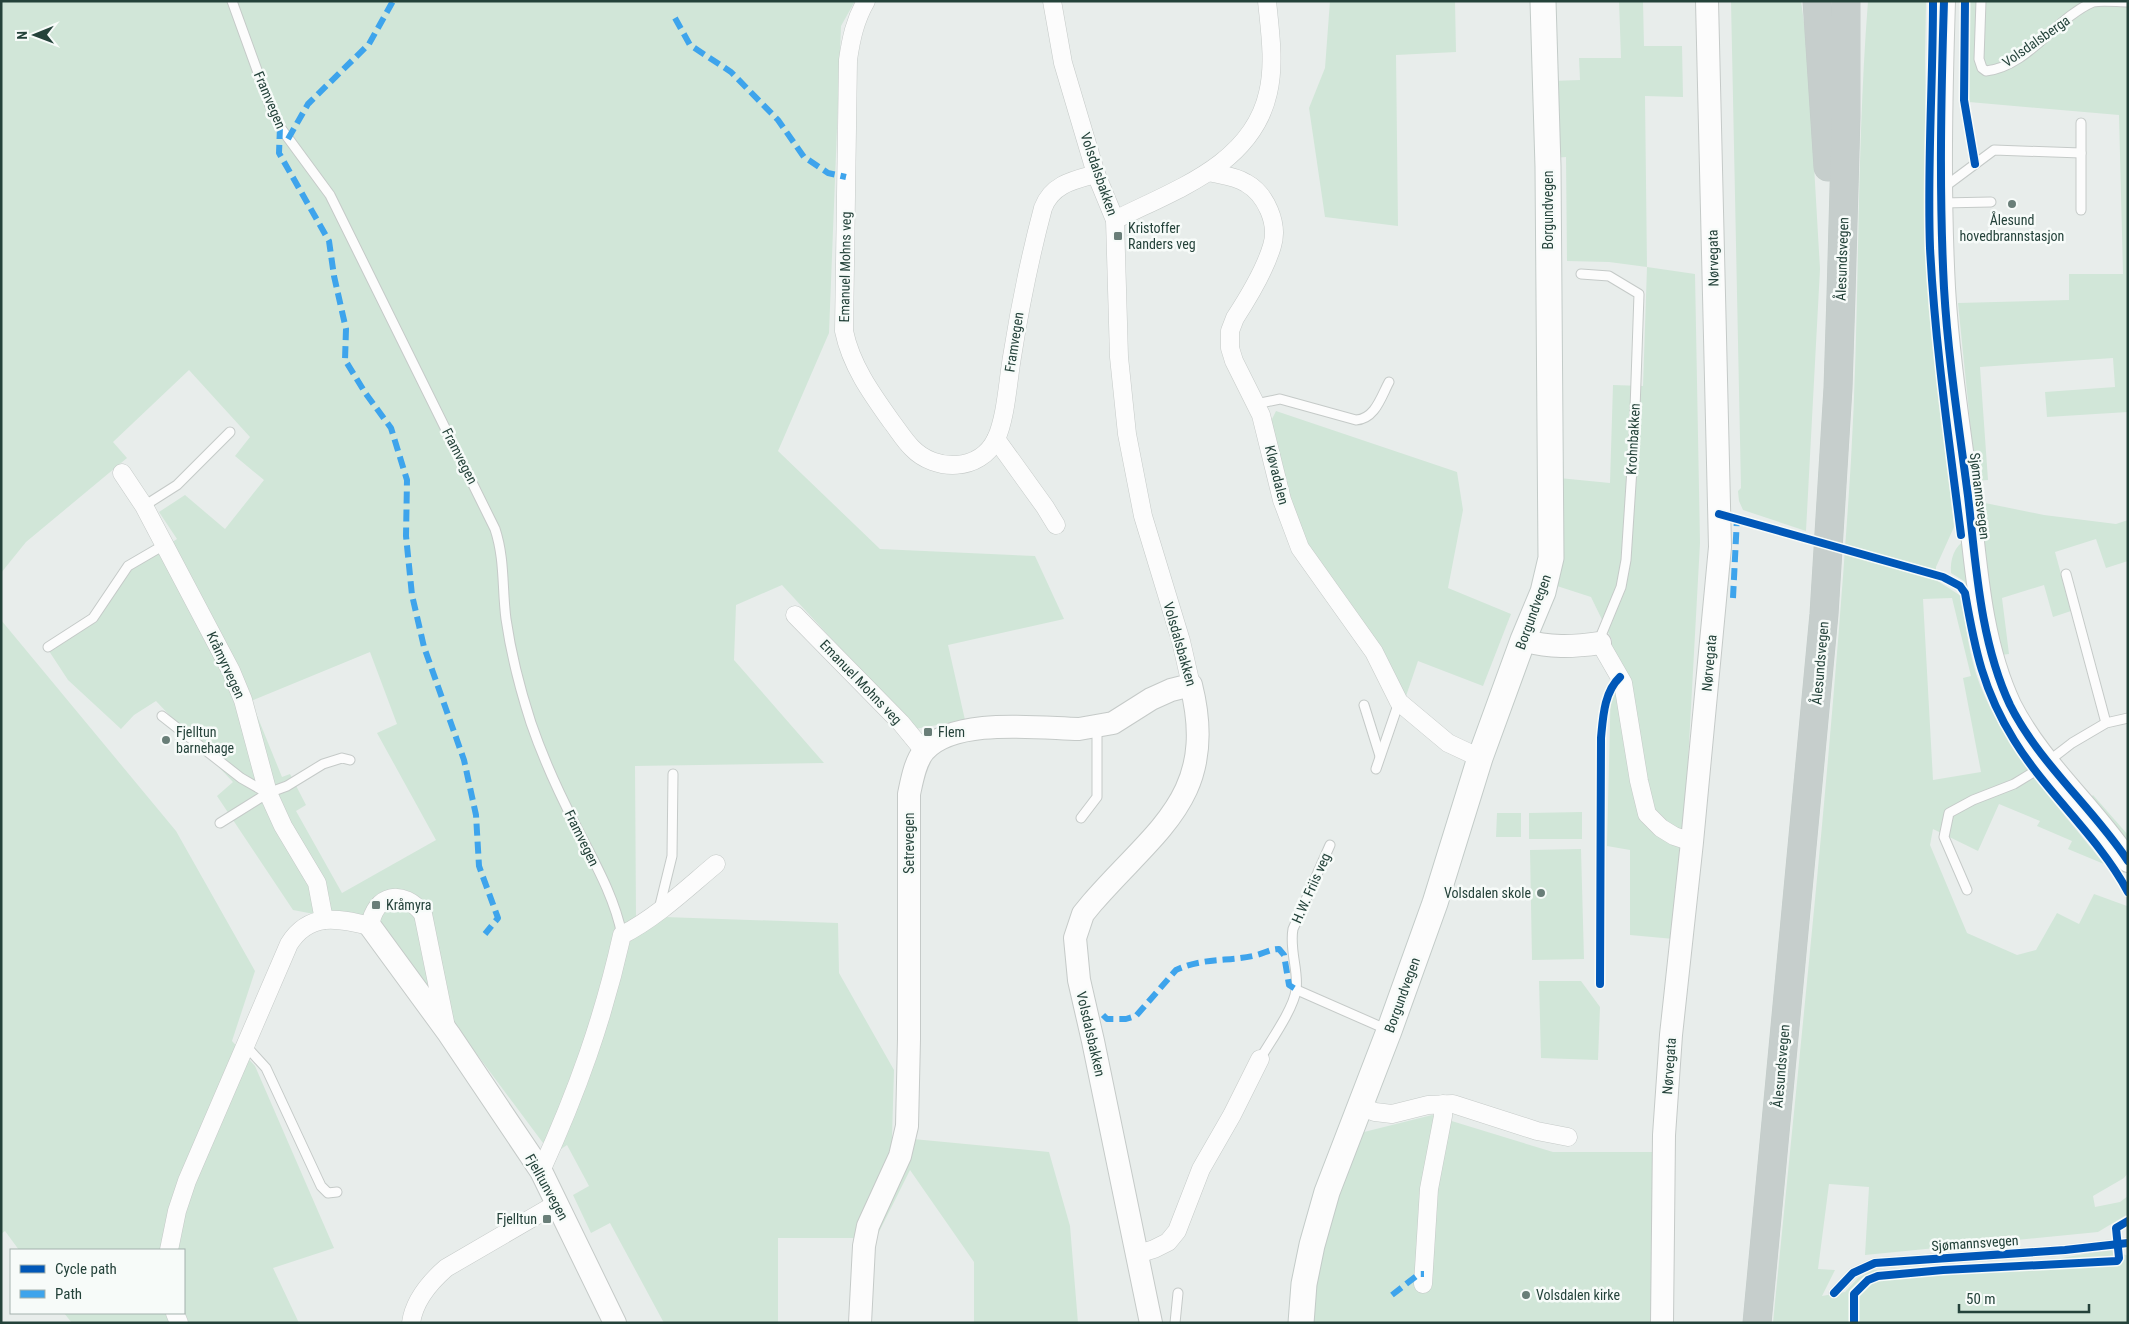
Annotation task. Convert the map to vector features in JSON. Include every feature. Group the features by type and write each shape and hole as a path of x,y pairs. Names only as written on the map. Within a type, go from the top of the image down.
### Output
{"highway":[{"path":"1817,1 1828,166 1828,270 1841,295"},
{"name":"Ålesundsvegen","path":"1756,1323 1824,614 1841,295 1846,1"},
{"path":"1846,41 1856,1"}],"main road":[{"name":"Borgundvegen","path":"1301,1323 1304,1284 1312,1245 1327,1192 1359,1106 1390,1031 1435,903 1480,758 1546,580 1551,558 1548,167 1543,1"}],"street":[{"name":"Emanuel Mohns veg","path":"866,1 851,38 848,60 843,317 847,346 863,380 910,446 924,458 933,463 945,465 969,462 978,457 996,439"},
{"name":"Volsdalsbakken","path":"1052,1 1063,63 1096,174 1115,220 1119,357 1127,434 1148,535 1181,641 1197,709 1198,741 1193,770 1183,797 1174,813 1153,838 1083,914 1075,938 1079,980 1151,1323"},
{"path":"1115,220 1209,172 1236,151 1256,125 1268,93 1271,74 1267,1"},
{"name":"Nørvegata","path":"1662,1323 1665,1125 1671,1036 1692,842 1720,547 1708,1"},
{"name":"Sjømannsvegen","path":"1944,1 1941,196 1944,289 1948,338 1983,612 1990,647 1999,677 2011,705 2031,740 2128,861"},
{"name":"Kløvadalen","path":"1209,172 1244,181 1263,198 1268,208 1272,226 1272,245 1235,318 1230,331 1230,348 1234,361 1261,415 1282,500 1300,548 1374,652 1399,702 1448,743 1480,758"},
{"name":"Framvegen","path":"996,439 1004,406 1022,299 1046,200 1058,186 1096,174"},
{"path":"996,439 1056,525"},
{"name":"Kråmyrvegen","path":"122,473 144,506 231,671 243,700 268,793 283,826 316,883 324,920"},
{"name":"Emanuel Mohns veg","path":"796,615 900,723 924,751"},
{"path":"1523,640 1543,646 1560,647 1600,643 1623,683 1639,781 1647,814 1661,828 1674,836 1692,842"},
{"name":"Setrevegen","path":"860,1323 864,1246 872,1215 900,1156 907,1126 909,794 916,766 924,751 945,735 967,728 1079,729 1097,727 1113,723 1158,696 1192,684"},
{"path":"622,935 638,927 659,912 716,864"},
{"name":"Fjelltunvegen","path":"449,1034 443,1018 423,914 416,904 404,898 384,901 372,912 370,926 449,1034 541,1171 615,1323"},
{"path":"169,1249 177,1211 187,1181 245,1044 293,938 306,925 324,920 343,920 370,926"},
{"name":"Framvegen","path":"541,1171 575,1094 602,1016 622,935"},
{"path":"1138,1254 1168,1242 1177,1231 1201,1169 1232,1116 1260,1059"},
{"path":"1423,1284 1426,1211 1443,1116 1443,1104"},
{"path":"1359,1106 1375,1112 1392,1114 1428,1105 1453,1104 1537,1131 1568,1137"},
{"path":"411,1323 418,1303 434,1278 446,1268 556,1204"}],"lane":[{"name":"Volsdalsberga","path":"1980,1 1980,59 1982,68 1986,71 2004,66 2026,52 2064,20 2094,1 2128,2"},
{"name":"Framvegen","path":"232,2 270,106 280,128 330,194 495,529 502,558 506,619 513,657 532,724 548,768 610,892 622,935"},
{"path":"2081,122 2081,210"},
{"path":"1941,196 1994,150 2081,153"},
{"path":"1941,196 1991,202"},
{"name":"Krohnbakken","path":"1581,274 1609,276 1639,294 1634,438 1626,560 1621,587 1602,633 1600,643"},
{"path":"1256,404 1280,399 1356,420 1363,420 1373,412 1388,382"},
{"path":"144,506 177,486 230,432"},
{"path":"48,647 93,618 128,566 164,545"},
{"path":"2066,574 2106,723"},
{"path":"1376,769 1399,702"},
{"path":"1364,705 1380,756"},
{"path":"162,716 241,778 268,793"},
{"path":"1966,890 1944,837 1949,813 1973,800 2014,784 2037,770 2072,743 2106,723 2128,718"},
{"path":"1080,818 1097,797 1097,727"},
{"path":"220,823 268,793 287,786 323,764 342,758 350,760"},
{"path":"659,912 672,856 673,774"},
{"name":"H.W. Friis veg","path":"1260,1059 1283,1019 1296,990 1291,939 1293,929 1330,845"},
{"path":"1296,990 1390,1031"},
{"path":"245,1044 266,1068 321,1186 328,1193 337,1192"},
{"name":"Sjømannsvegen","path":"1834,1293 1853,1273 1875,1264 2065,1250 2128,1243"},
{"path":"1175,1323 1178,1293"}],"green space":[{"path":"1,1 855,1 841,26 829,333 778,451 880,549 1035,556 1064,619 948,645 965,720 915,729 782,585 736,605 734,660 824,763 635,766 636,916 838,923 839,973 894,1070 892,1137 1049,1152 1070,1226 1078,1323 974,1323 974,1262 910,1170 876,1238 778,1238 778,1323 664,1323 610,1223 591,1233 573,1195 589,1186 567,1145 552,1155 382,927 293,910 217,796 233,782 156,701 134,715 121,729 68,680 49,651 96,622 131,569 177,539 159,512 185,495 225,529 264,480 235,456 250,437 189,370 113,442 127,458 26,542 1,573","holes":["370,652 397,724 377,733 436,840 342,893 296,811 306,805 290,774 282,777 251,701"]},
{"path":"1330,1 1455,1 1456,52 1396,55 1398,226 1325,217 1309,108 1325,68"},
{"path":"1619,1 1643,1 1644,46 1682,46 1683,97 1645,96 1647,267 1609,262 1567,261 1566,157 1553,158 1552,81 1580,80 1579,58 1621,58"},
{"path":"1731,1 1801,1 1807,44 1820,269 1806,531 1743,510 1739,501 1738,491 1741,488"},
{"path":"1868,1 1926,1 1928,292 1954,527 1936,567 1936,580 1961,596 1968,641 1976,674 1991,710 2005,734 2019,757 2104,864 2068,849 2072,841 2037,826 2040,821 1999,804 1978,851 1933,829 1930,845 1967,933 2017,955 2036,950 2057,913 2079,924 2094,894 2127,906 2128,1173 2124,1178 2093,1196 2095,1207 2120,1202 2128,1196 2128,1214 2098,1232 1865,1255 1869,1187 1829,1184 1818,1269 1835,1270 1822,1296 1845,1292 1858,1278 1873,1270 2062,1258 2112,1249 2128,1256 2128,1323 1773,1323 1816,892 1844,568 1854,403 1864,58","holes":["1952,598 1971,676 1963,678 1981,772 1933,780 1923,599"]},
{"path":"1969,1 2128,1 2128,412 2047,417 2045,392 2115,387 2113,358 1980,367 1988,480 1976,481 1958,303 2069,300 2069,274 2123,274 2119,115 1969,102"},
{"path":"1647,267 1695,274 1700,543 1685,817 1674,939 1630,935 1630,850 1607,846 1612,640 1591,597 1557,586 1559,478 1610,483 1613,385 1643,386"},
{"path":"1276,411 1457,472 1463,510 1448,588 1511,614 1483,686 1418,661 1405,699 1305,546 1286,499 1270,423"},
{"path":"1985,503 2044,515 2116,524 2128,520 2128,561 2106,568 2096,539 2055,552 2071,611 2053,617 2044,585 2002,598 2009,654 2001,655 1991,610 1980,509"},
{"path":"1966,539 1968,587 1964,581 1951,573 1951,563 1954,554 1958,546"},
{"path":"1,620 176,831 255,971 232,1041 255,1066 334,1248 273,1268 299,1323 72,1323 65,1314 185,1314 185,1249 18,1249 5,1231 1,1234"},
{"path":"2093,795 2128,835 2128,846 2090,798"},
{"path":"1582,812 1582,839 1529,839 1529,813"},
{"path":"1497,813 1521,813 1521,837 1496,837"},
{"path":"1581,849 1584,959 1532,960 1530,850"},
{"path":"1539,981 1581,981 1600,1007 1598,1060 1541,1058"},
{"path":"1432,1115 1553,1152 1653,1152 1653,1323 1309,1323 1316,1256 1360,1133"}],"marked path":[{"path":"288,139 308,104 369,44 393,1"},
{"path":"675,18 690,45 731,72 778,120 804,157 828,173 846,177"},
{"path":"280,127 279,153 329,241 334,276 346,329 345,360 366,394 391,428 407,480 406,536 412,595 424,647 464,760 476,815 479,866 498,918 485,934"},
{"path":"1733,598 1737,518"},
{"path":"1103,1015 1107,1019 1126,1019 1136,1016 1176,970 1186,966 1207,961 1247,957 1276,949 1279,949 1284,955 1289,985 1297,990"},
{"path":"1392,1295 1419,1274 1424,1274"}],"cycle path":[{"path":"1933,1 1929,186 1930,248 1939,356 1961,535"},
{"path":"1944,1 1941,145 1941,217 1944,288 1954,392 1977,576 1986,629 2000,680 2010,705 2022,726 2051,766 2114,841 2128,861"},
{"path":"1965,1 1964,100 1975,164"},
{"path":"1719,514 1943,577 1960,586 1965,593 1982,669 2003,722 2027,760 2102,852 2128,892"},
{"path":"1600,984 1601,738 1607,697 1620,677"},
{"path":"1854,1323 1854,1294 1868,1280 1878,1276 1943,1270 2117,1261 2119,1258 2116,1228 2128,1221"},
{"path":"1834,1293 1853,1273 1875,1263 2065,1250 2128,1243"}],"place":[{"name":"Ålesund hovedbrannstasjon","path":"2012,204"},
{"name":"Kristoffer Randers veg","path":"1118,236"},
{"name":"Flem","path":"928,732"},
{"name":"Fjelltun barnehage","path":"166,740"},
{"name":"Volsdalen skole","path":"1541,893"},
{"name":"Kråmyra","path":"376,905"},
{"name":"Fjelltun","path":"547,1219"},
{"name":"Volsdalen kirke","path":"1526,1295"}]}
